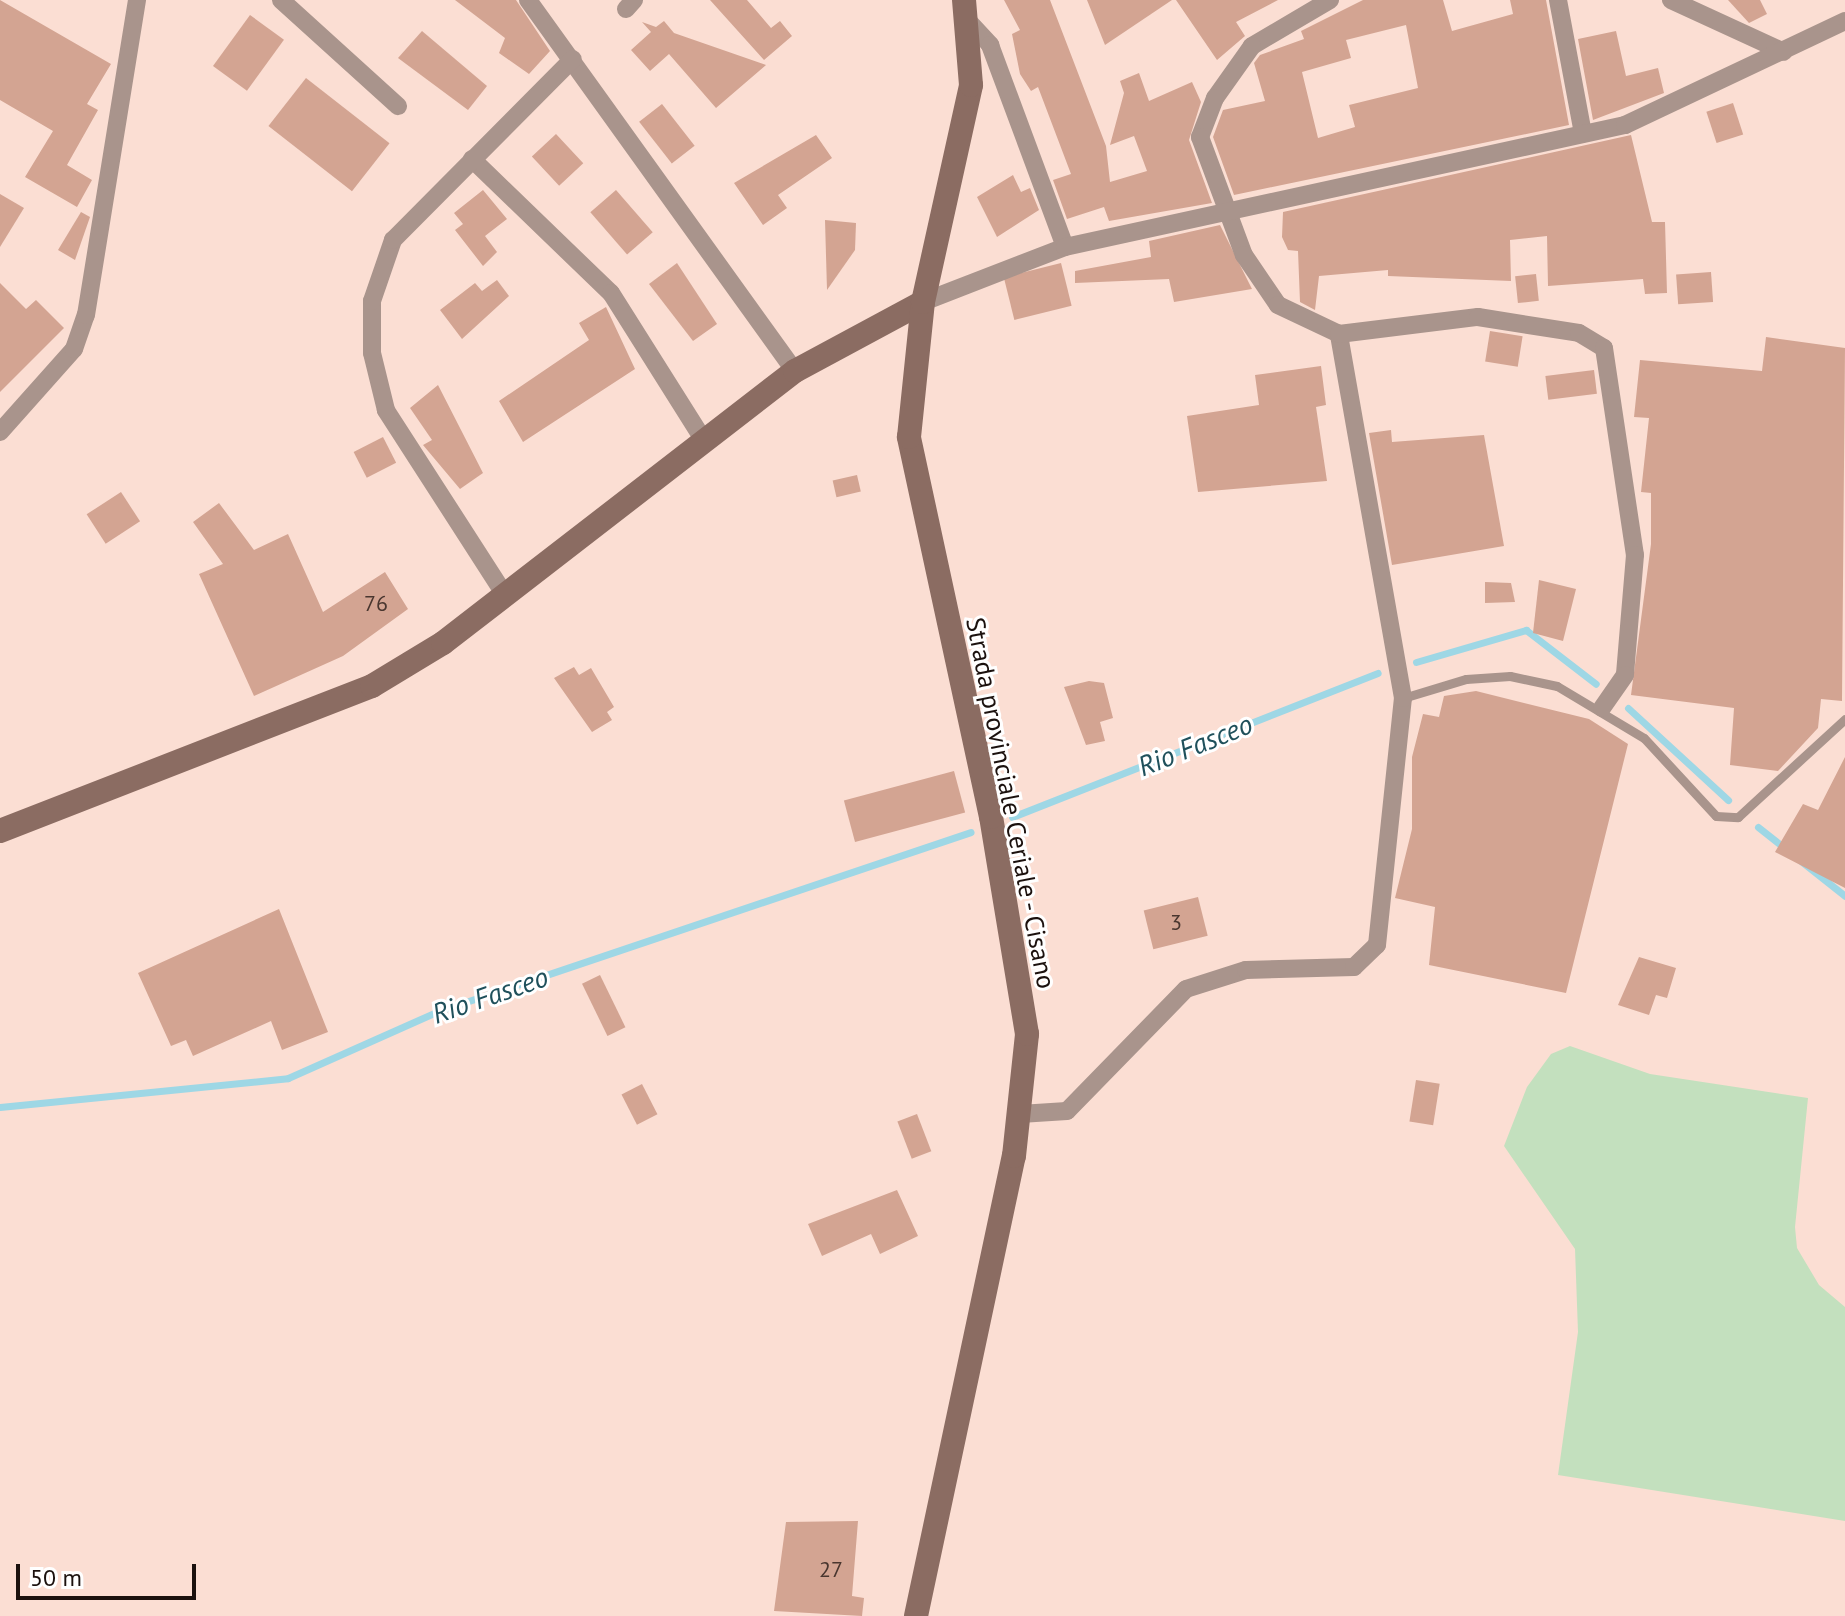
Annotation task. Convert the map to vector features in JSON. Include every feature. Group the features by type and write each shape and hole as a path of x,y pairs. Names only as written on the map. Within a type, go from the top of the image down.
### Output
{"main road":[{"name":"Strada provinciale Ceriale - Cisano","path":"916,1616 1020,1114 1027,1034 1015,947 909,437 923,302 966,124 966,10"},
{"path":"0,831 372,686 505,595 703,439 795,371 923,302"}],"street":[{"path":"0,432 74,349 86,315 137,0"},
{"path":"281,0 398,106"},
{"path":"528,0 795,371"},
{"path":"1330,0 1252,46 1215,98 1200,137 1225,210 1278,305 1339,334 1478,317 1579,333 1604,348 1635,555 1625,675 1602,708"},
{"path":"1558,0 1583,134"},
{"path":"1671,0 1784,52"},
{"path":"966,10 990,45 1065,247"},
{"path":"923,302 1065,247 1583,134 1662,112 1845,21"},
{"path":"505,595 405,445 386,410 372,353 381,262 419,209 573,59"},
{"path":"472,159 611,293 703,439"},
{"path":"1020,1114 1067,1111 1186,989 1246,970 1354,967 1372,954 1403,698 1339,334"}],"lane":[{"path":"1403,698 1466,679 1510,676 1557,686 1602,708 1644,738 1698,802 1716,816 1738,817 1845,719"}],"green space":[{"path":"1570,1046 1650,1074 1808,1098 1795,1227 1797,1248 1819,1285 1845,1307 1845,1521 1558,1475 1578,1332 1575,1249 1504,1146 1527,1087 1551,1054"}],"building":[{"path":"0,0 111,64 87,104 98,110 67,165 92,180 77,207 25,177 53,131 0,100"},
{"path":"455,0 516,0 550,51 529,74 499,53 505,38"},
{"path":"710,0 747,0 771,28 780,21 792,36 764,60"},
{"path":"1004,0 1050,0 1106,146 1110,182 1147,171 1134,136 1110,145 1124,93 1120,81 1139,73 1149,101 1192,82 1201,102 1189,140 1212,203 1109,221 1104,207 1067,219 1053,180 1071,174 1038,87 1031,91 1020,74 1012,34 1020,30"},
{"path":"1087,0 1172,0 1105,45"},
{"path":"1176,0 1278,0 1236,22 1245,36 1217,60"},
{"path":"1363,0 1443,0 1452,31 1513,14 1510,0 1546,0 1569,125 1234,195 1213,137 1223,110 1265,101 1254,63 1260,55 1304,39 1301,31","holes":["1406,25 1418,88 1349,105 1355,127 1318,138 1302,72 1351,58 1346,40"]},
{"path":"1728,0 1760,0 1767,14 1749,23"},
{"path":"250,15 284,40 247,91 213,66"},
{"path":"664,21 674,33 766,65 716,108 669,54 650,71 631,50 651,32 642,22 656,27"},
{"path":"422,31 487,86 468,110 398,58"},
{"path":"1616,31 1626,76 1658,68 1664,93 1593,120 1578,39"},
{"path":"306,78 390,143 352,191 268,126"},
{"path":"1733,103 1743,134 1717,143 1706,112"},
{"path":"662,104 695,146 672,164 639,122"},
{"path":"556,134 583,163 559,186 532,157"},
{"path":"816,135 832,158 778,195 787,208 763,225 734,183"},
{"path":"1631,135 1652,222 1665,222 1667,293 1645,294 1643,279 1548,286 1547,236 1510,240 1511,281 1388,276 1388,270 1319,276 1315,310 1300,302 1298,251 1288,250 1282,237 1283,212"},
{"path":"1013,175 1021,192 1030,188 1039,210 997,237 977,197"},
{"path":"483,190 507,219 485,236 497,252 483,266 455,230 463,224 454,213"},
{"path":"616,190 653,232 627,255 590,212"},
{"path":"0,194 24,208 0,247"},
{"path":"81,212 90,217 75,260 58,250"},
{"path":"825,220 856,223 855,250 827,290"},
{"path":"1220,225 1252,289 1174,302 1169,279 1075,283 1075,271 1151,257 1149,241"},
{"path":"677,263 717,324 693,341 649,284"},
{"path":"1061,263 1072,306 1014,320 1004,277"},
{"path":"1711,272 1713,302 1678,304 1676,274"},
{"path":"1536,274 1539,301 1518,303 1515,276"},
{"path":"497,280 509,296 462,339 440,310 475,283 482,291"},
{"path":"0,283 26,309 36,300 64,328 0,392"},
{"path":"606,307 635,369 523,442 499,401 589,340 579,323"},
{"path":"1490,331 1523,336 1518,367 1485,362"},
{"path":"1766,337 1845,348 1842,701 1821,699 1818,728 1778,771 1730,765 1734,708 1631,695 1651,544 1651,493 1641,492 1649,418 1634,417 1640,360 1762,371"},
{"path":"1321,366 1326,405 1316,407 1327,481 1198,492 1187,416 1259,405 1255,375"},
{"path":"1594,370 1597,394 1548,400 1545,376"},
{"path":"438,385 483,473 460,489 423,445 432,440 410,408"},
{"path":"1391,430 1392,442 1484,435 1504,546 1392,565 1369,433"},
{"path":"383,437 396,463 367,478 354,452"},
{"path":"857,475 861,492 836,497 833,481"},
{"path":"121,492 140,521 106,544 87,514"},
{"path":"219,503 254,550 288,534 323,612 385,572 408,609 343,656 254,696 199,574 223,564 193,522"},
{"path":"1539,580 1576,589 1563,641 1533,633"},
{"path":"1485,582 1511,583 1515,602 1485,603"},
{"path":"574,667 579,675 591,668 614,707 607,712 612,720 592,732 554,678"},
{"path":"1089,681 1104,683 1113,718 1100,722 1105,741 1086,745 1064,687"},
{"path":"1476,691 1589,719 1628,744 1566,993 1429,965 1435,907 1395,898 1412,829 1412,757 1423,714 1439,717 1444,696"},
{"path":"1845,757 1845,888 1775,852 1803,804 1818,810"},
{"path":"954,771 965,813 855,842 844,801"},
{"path":"1198,897 1208,936 1153,949 1144,911"},
{"path":"279,909 328,1032 282,1050 271,1021 193,1056 186,1040 171,1046 138,973"},
{"path":"1639,957 1676,968 1667,998 1656,995 1649,1015 1618,1005"},
{"path":"600,975 625,1027 607,1036 582,984"},
{"path":"1416,1080 1440,1084 1433,1125 1409,1121"},
{"path":"642,1084 657,1114 637,1125 622,1094"},
{"path":"917,1114 931,1151 912,1159 897,1122"},
{"path":"897,1190 918,1236 880,1254 871,1234 822,1256 808,1224"},
{"path":"858,1521 852,1596 864,1598 862,1616 774,1611 786,1522"}],"waterway":[{"name":"Rio Fasceo","path":"1416,662 1526,630 1596,684"},
{"name":"Rio Fasceo","path":"1012,817 1378,673"},
{"name":"Rio Fasceo","path":"1628,708 1728,800"},
{"name":"Rio Fasceo","path":"1758,827 1845,896"},
{"name":"Rio Fasceo","path":"0,1107 288,1078 436,1012 971,832"}]}
